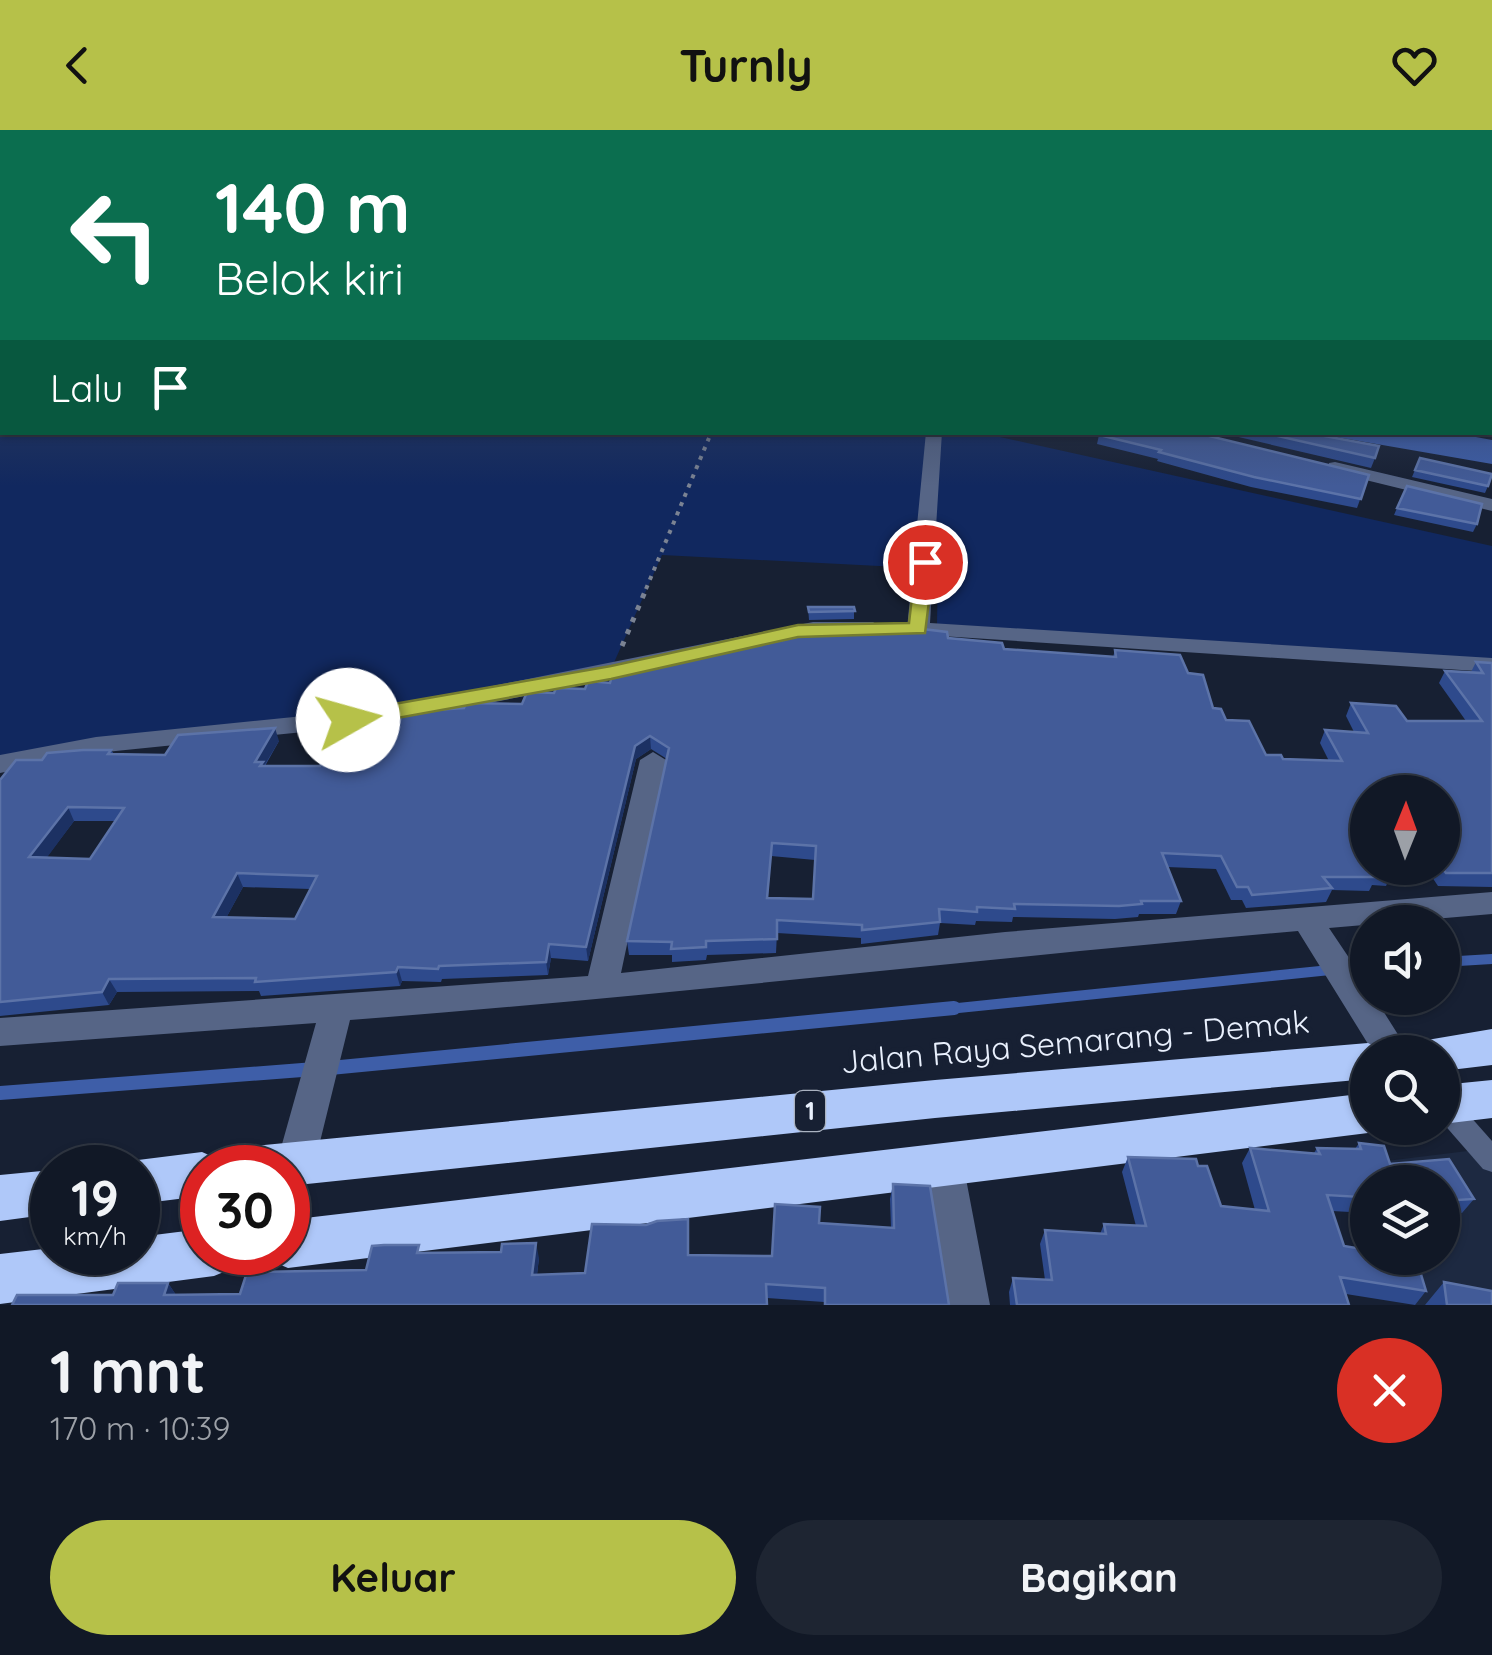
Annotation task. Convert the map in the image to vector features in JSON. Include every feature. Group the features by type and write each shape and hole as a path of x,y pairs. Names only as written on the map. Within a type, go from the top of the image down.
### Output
{"highway":[{"path":"1460,1051 1492,1047"},
{"name":"Jalan Raya Semarang - Demak","path":"310,1151 1350,1063"},
{"path":"1460,1102 1492,1099"},
{"path":"310,1241 1350,1116"},
{"path":"0,1198 30,1195"},
{"path":"0,1279 180,1256"}],"street":[{"path":"918,629 932,495 934,435"},
{"path":"1319,464 1492,505"},
{"path":"0,764 96,746 384,716 798,631 918,629 1492,665"},
{"path":"600,988 653,760"},
{"path":"0,1032 334,1021 1005,944 1314,930 1492,902"},
{"path":"1314,930 1380,1035"},
{"path":"288,1145 334,1021"},
{"path":"944,1163 968,1305"}],"lane":[{"path":"1460,1123 1492,1160"}],"path":[{"path":"611,672 711,435"}],"shaded area":[{"path":"0,435 991,435 1492,546 1492,661 937,624 938,569 662,555 612,667 401,710 0,761"},
{"path":"1325,435 1465,435 1492,440 1492,464"},
{"path":"1492,1148 1492,1305 1415,1305 1405,1275 1460,1275 1460,1165 1370,1163"}],"building":[{"path":"1099,435 1205,435 1369,475 1361,499 1254,477"},
{"path":"1273,435 1319,435 1379,446 1375,458"},
{"path":"1420,458 1492,474 1488,486 1415,470"},
{"path":"1407,486 1482,504 1477,524 1397,508"},
{"path":"808,607 854,607 855,611 809,612"},
{"path":"914,628 947,632 948,638 1002,643 1004,649 1116,657 1115,650 1180,655 1188,673 1203,675 1213,708 1221,709 1226,720 1249,721 1266,755 1281,755 1283,759 1342,761 1325,730 1368,733 1351,703 1396,706 1407,721 1482,721 1445,671 1483,673 1476,662 1492,663 1492,873 1460,873 1460,775 1350,775 1350,877 1323,877 1332,888 1252,895 1248,887 1237,887 1221,856 1162,853 1181,901 1141,901 1142,904 1119,906 1014,904 1015,909 977,907 977,912 939,909 940,922 862,930 862,925 777,920 777,939 706,941 706,947 671,949 672,942 627,941 669,748 650,736 635,746 586,947 549,944 546,962 438,969 398,967 396,972 255,982 256,978 109,979 102,992 0,1002 0,780 16,760 42,760 47,753 83,750 165,755 178,735 275,728 255,762 263,762 260,766 320,766 326,754 349,755 364,726 398,727 403,712 464,708 466,703 522,704 527,692 585,689 588,681 610,683 614,669 746,647 747,643 768,643 768,639 782,640 783,634 805,635 812,629","holes":["68,807 124,808 90,859 29,857","772,843 816,846 813,899 767,898","237,873 317,876 295,919 213,917"]},
{"path":"1360,1145 1384,1146 1390,1164 1449,1159 1453,1165 1350,1165 1350,1196 1327,1195 1344,1246 1350,1247 1350,1275 1421,1275 1426,1291 1340,1277 1349,1305 1017,1305 1013,1278 1052,1280 1045,1230 1106,1234 1104,1224 1146,1226 1128,1157 1196,1159 1198,1166 1207,1166 1221,1206 1269,1211 1250,1148 1320,1154 1317,1148 1361,1149"},
{"path":"1460,1177 1474,1199 1460,1200"},
{"path":"893,1184 930,1186 949,1305 825,1305 825,1288 766,1284 767,1305 12,1305 17,1295 113,1295 118,1283 168,1283 164,1295 240,1294 246,1275 366,1270 372,1246 384,1245 419,1245 417,1253 501,1252 502,1244 536,1243 532,1275 585,1273 592,1224 646,1225 688,1219 688,1255 772,1256 775,1204 820,1207 819,1223 894,1228"},
{"path":"1444,1282 1492,1291 1492,1305 1447,1305"}],"waterway":[{"path":"1460,961 1492,959"},
{"path":"1345,969 1350,969"},
{"path":"929,1011 1330,970"},
{"path":"330,1068 954,1008"},
{"path":"0,1093 315,1069"}],"route":[{"path":"348,720 611,672 779,634 813,629 918,629 925,562"}]}
